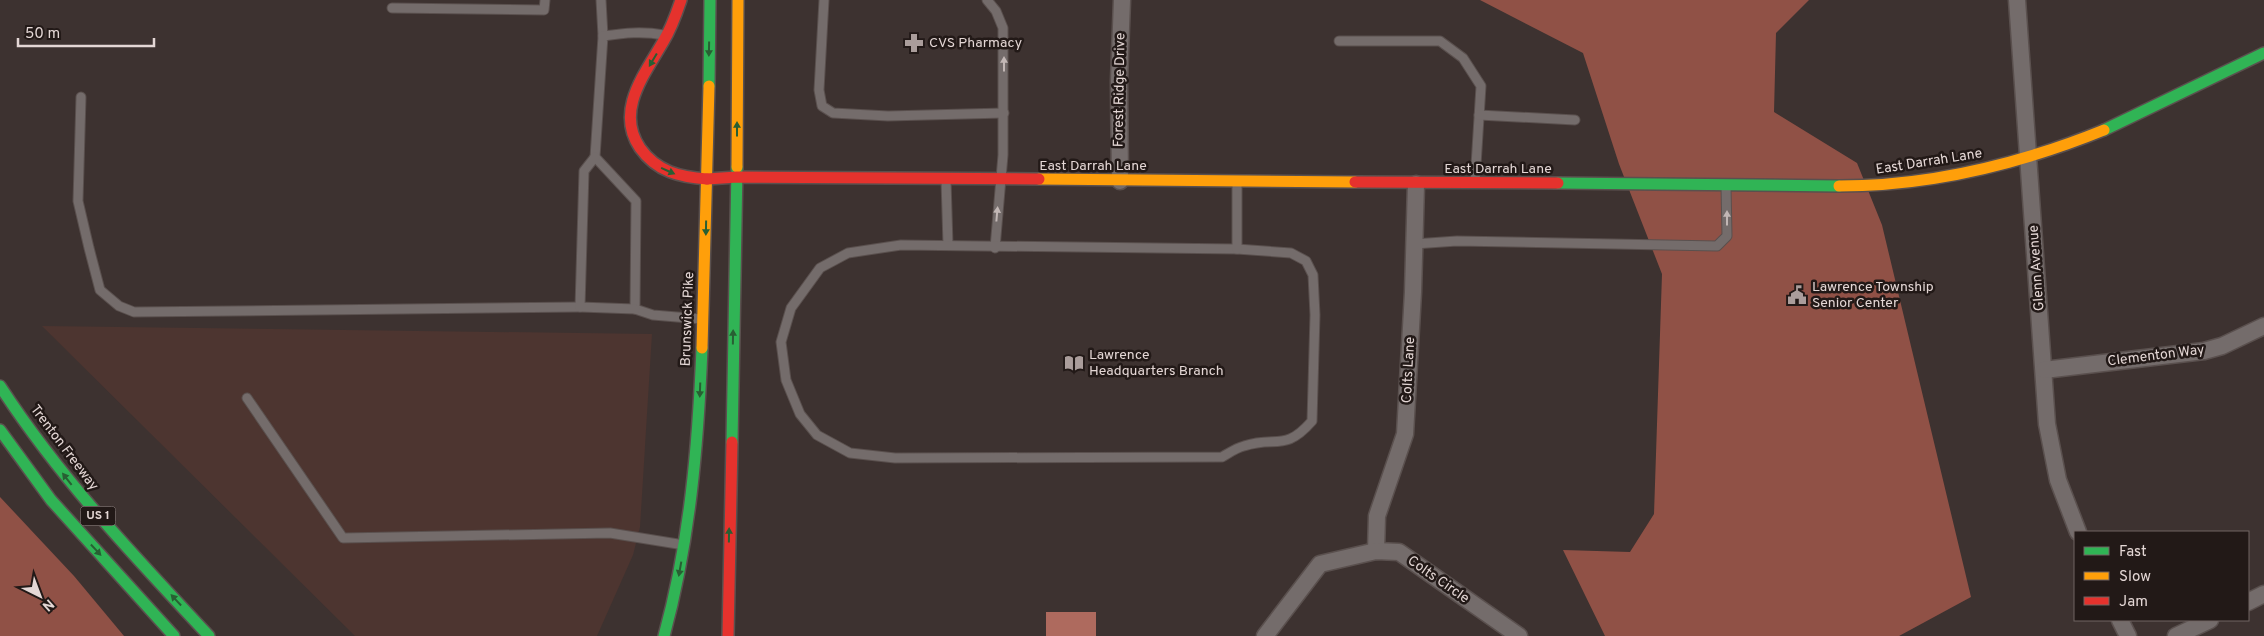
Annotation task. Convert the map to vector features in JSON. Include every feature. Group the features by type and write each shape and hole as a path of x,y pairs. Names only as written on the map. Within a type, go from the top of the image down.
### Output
{"main road":[{"name":"East Darrah Lane","path":"681,0 667,36 639,83 633,98 630,113 632,130 643,152 662,170 678,176 707,179 737,177 1416,184 1878,186 1950,176 2029,157 2118,124 2264,54"},
{"name":"Brunswick Pike","path":"664,636 691,507 698,435 707,179 710,0"},
{"path":"728,636 737,177 738,0"},
{"name":"Trenton Freeway","path":"0,386 72,486 209,636"},
{"name":"US 1","path":"0,430 58,507 174,636"}],"street":[{"name":"Forest Ridge Drive","path":"1120,181 1119,81 1122,0"},
{"name":"Glenn Avenue","path":"2017,0 2050,443 2058,480 2078,531"},
{"name":"Colts Lane","path":"1376,551 1377,516 1406,434 1416,184"},
{"name":"Clementon Way","path":"2044,370 2204,351 2222,346 2264,326"},
{"name":"Colts Circle","path":"1265,636 1320,564 1376,551 1399,552 1519,636"},
{"path":"2249,602 2264,594"},
{"path":"2120,621 2128,636"},
{"path":"2176,636 2208,621"}],"lane":[{"path":"392,8 544,10 545,0"},
{"path":"580,307 584,171 596,157 603,36 601,0"},
{"path":"824,0 819,90 822,106 833,113 888,116 1004,113"},
{"path":"986,0 996,11 1003,28 1003,155 995,248"},
{"path":"603,36 628,32 644,32 667,36"},
{"path":"1339,41 1440,41 1464,58 1481,86 1475,184"},
{"path":"81,97 78,201 100,290 119,306 134,312 580,307 635,309 653,315 703,319"},
{"path":"1479,115 1575,120"},
{"path":"596,157 636,200 635,309"},
{"path":"946,179 948,244"},
{"path":"1237,182 1237,249"},
{"path":"1414,244 1457,241 1717,246 1727,236 1726,186"},
{"path":"948,244 995,248 1237,249 1291,253 1306,261 1313,275 1315,315 1312,420 1301,433 1291,440 1244,445 1222,457 895,458 850,454 817,436 800,414 786,380 781,342 791,308 820,268 848,253 901,245 948,244"},
{"path":"247,398 343,538 610,533 684,545"}],"shaded area":[{"path":"1480,0 1809,0 1776,33 1774,112 1857,163 1882,225 1971,597 1899,636 1605,636 1563,550 1630,552 1654,514 1662,274 1619,164 1583,53"},
{"path":"42,326 652,334 640,527 633,555 597,636 355,636"},
{"path":"0,497 74,576 124,636 0,636"},
{"path":"1046,612 1096,612 1096,636 1046,636"}],"traffic: fast":[{"path":"709,86 710,0"},
{"path":"2104,130 2264,53"},
{"path":"732,442 737,167"},
{"path":"1558,183 1839,186"},
{"path":"664,636 680,565 691,493 698,421 702,348"},
{"path":"0,386 47,453 99,516 209,636"},
{"path":"0,430 51,500 174,636"}],"traffic: slow":[{"path":"737,167 738,0"},
{"path":"702,348 709,86"},
{"path":"1839,186 1907,182 1974,171 2040,153 2104,130"},
{"path":"1039,179 1355,182"}],"traffic: jam":[{"path":"681,0 668,32 635,94 630,120 633,134 640,148 654,163 678,175 707,179"},
{"path":"707,179 737,177 1039,179"},
{"path":"1355,182 1558,183"},
{"path":"728,636 732,442"}],"place":[{"name":"CVS Pharmacy","path":"914,43"},
{"name":"Lawrence Township Senior Center","path":"1797,295"},
{"name":"Lawrence Headquarters Branch","path":"1074,363"}]}
